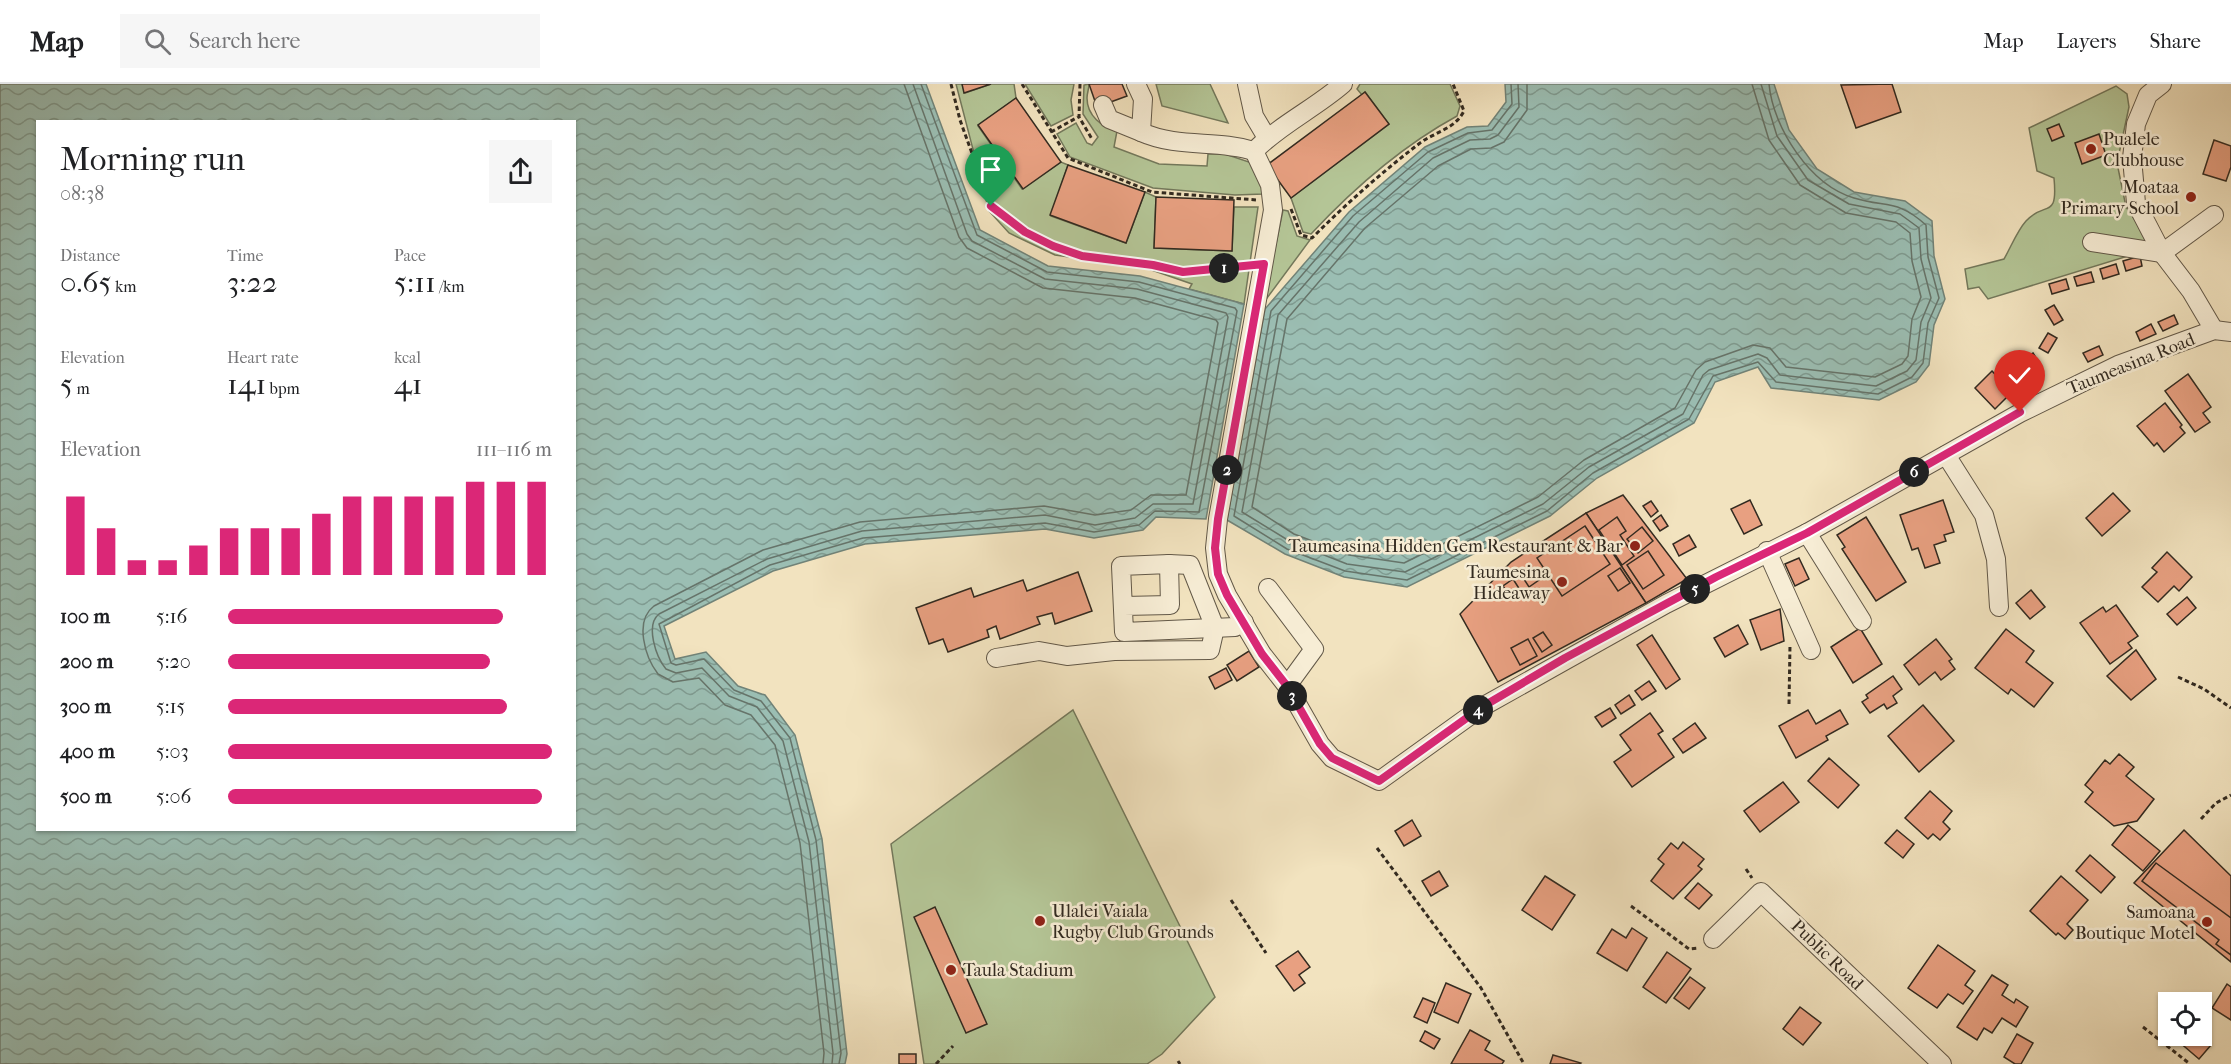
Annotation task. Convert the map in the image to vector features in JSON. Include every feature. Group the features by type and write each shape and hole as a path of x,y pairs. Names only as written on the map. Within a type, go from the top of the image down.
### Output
{"street":[{"path":"1136,84 1143,99 1141,132"},
{"path":"1247,84 1254,116 1267,138"},
{"path":"1254,151 1267,138 1343,84"},
{"path":"2162,84 2148,95 2136,124 2132,158 2136,202 2162,253 2223,331"},
{"path":"1103,105 1109,118 1121,126 1162,141 1235,145 1254,151 1270,185 1272,202 1264,264 1215,548 1218,574 1227,595 1262,654 1287,686 1314,649 1268,588"},
{"path":"2092,242 2162,253 2214,215"},
{"name":"Taumeasina Road","path":"1287,686 1320,744 1332,758 1379,781 1482,707 1575,653 1767,551 1807,533 2020,412 2118,365 2223,331"},
{"path":"1946,455 1984,515 1996,559 1999,607"},
{"path":"1807,533 1862,621"},
{"path":"1767,551 1811,650"},
{"path":"996,658 1039,651 1067,656 1114,651 1210,650 1215,628 1191,566 1169,564 1121,566 1124,632 1215,628 1235,627 1244,622"},
{"path":"1124,606 1170,605 1169,564"},
{"name":"Public Road","path":"1713,939 1761,892 1942,1064"}],"path":[{"path":"951,84 960,120 991,206 1025,232 1053,246 1082,256 1144,263 1183,272 1264,264"},
{"path":"1022,84 1068,159 1152,192 1272,202 1289,206 1300,235 1312,238 1348,203 1422,142 1460,118 1464,111 1453,84"},
{"path":"1080,84 1079,117 1092,139"},
{"path":"1051,132 1079,117"},
{"path":"1790,636 1790,704"},
{"path":"2178,677 2204,689 2231,708"},
{"path":"2201,819 2216,803 2231,795"},
{"path":"1377,848 1481,988 1524,1064"},
{"path":"1231,900 1266,952"},
{"path":"1631,906 1689,949 1702,948 1713,939"},
{"path":"2143,1027 2190,1064"},
{"path":"936,1064 953,1046"}],"green space":[{"path":"956,84 962,84 965,93 991,84 1014,84 1016,98 978,126 1022,189 1061,162 1068,165 1051,216 1126,243 1145,192 1156,197 1154,248 1232,251 1234,207 1258,207 1244,304 1189,289 1192,284 1143,267 1055,255 1009,233 989,211"},
{"path":"1025,84 1074,84 1071,100 1073,115 1051,126"},
{"path":"1089,84 1087,98 1090,110 1101,124 1117,131 1114,147 1159,164 1207,166 1208,154 1225,154 1252,163 1260,179 1263,194 1235,195 1153,188 1070,157 1057,134 1076,123 1087,143 1092,145 1098,137 1083,114 1084,85"},
{"path":"1156,84 1210,84 1228,123 1162,106"},
{"path":"1360,84 1450,84 1460,106 1457,116 1417,141 1379,169 1311,234 1303,232 1291,198 1389,124 1365,92 1362,95 1357,89"},
{"path":"2116,86 2127,94 2129,107 2117,163 2126,207 2154,248 1988,299 1979,287 1968,289 1965,269 2004,259 2026,221 2039,211 2049,208 2054,200 2054,178 2037,171 2029,128"},
{"path":"1283,210 1288,211 1297,236 1310,240 1264,302"},
{"name":"Ulalei Vaiala Rugby Club Grounds","path":"1073,710 1215,997 1162,1054 1147,1064 924,1064 891,844"}],"water":[{"path":"0,84 926,84 980,230 1048,266 1140,276 1244,304 1206,519 1156,517 1143,530 1094,538 1045,529 865,544 773,571 664,626 675,659 706,652 738,686 765,695 795,735 822,839 847,1054 845,1064 0,1064"},
{"path":"1505,84 1774,84 1789,130 1817,169 1854,192 1905,201 1932,221 1934,256 1945,299 1934,325 1929,365 1916,382 1879,400 1771,388 1758,367 1715,382 1694,423 1597,478 1550,516 1407,587 1344,577 1285,554 1227,520 1265,309 1349,212 1425,147 1467,127 1488,126 1506,102"}],"building":[{"path":"962,84 991,84 964,93"},
{"path":"1089,84 1122,84 1127,96 1097,107"},
{"path":"1892,84 1901,112 1856,128 1841,85"},
{"path":"1365,92 1389,124 1291,198 1267,165"},
{"path":"1016,98 1061,162 1023,189 978,125"},
{"path":"2059,124 2064,136 2052,141 2047,129"},
{"name":"Pualele Clubhouse","path":"2099,134 2106,155 2082,164 2075,143"},
{"path":"2214,140 2231,146 2231,167 2226,181 2203,174"},
{"path":"1068,165 1145,192 1126,243 1050,215"},
{"path":"1156,197 1234,200 1232,251 1154,248"},
{"path":"2140,256 2142,266 2126,271 2123,261"},
{"path":"2116,264 2119,274 2103,279 2100,269"},
{"path":"2091,272 2094,282 2077,286 2074,277"},
{"path":"2066,279 2069,289 2052,294 2049,284"},
{"path":"2054,305 2063,320 2054,325 2045,310"},
{"path":"2174,315 2178,324 2163,331 2158,322"},
{"path":"2151,324 2156,334 2140,341 2136,332"},
{"path":"2048,333 2057,338 2048,353 2039,348"},
{"path":"2099,346 2103,355 2088,362 2083,353"},
{"path":"2033,353 2038,361 2024,371 2019,362"},
{"path":"1992,371 2012,392 1995,409 1975,388"},
{"path":"2188,374 2211,407 2203,413 2210,422 2195,432 2165,391"},
{"path":"2165,403 2182,425 2180,427 2185,433 2164,452 2157,443 2154,446 2137,426"},
{"path":"2113,493 2130,511 2102,536 2086,518"},
{"name":"Taumeasina Hidden Gem Restaurant & Bar","path":"1623,495 1687,579 1646,603 1586,513"},
{"path":"1750,500 1762,525 1744,534 1731,509"},
{"path":"1943,500 1954,532 1944,535 1946,541 1934,545 1940,563 1925,568 1918,548 1912,550 1900,515"},
{"path":"1651,501 1658,511 1651,517 1643,506"},
{"name":"Taumesina Hideaway","path":"1586,513 1646,603 1498,682 1460,614 1511,562"},
{"path":"1661,515 1668,526 1660,531 1653,521"},
{"path":"1617,517 1626,531 1620,535 1634,556 1622,565 1599,530"},
{"path":"1866,517 1906,582 1876,601 1842,549 1845,547 1837,535"},
{"path":"1585,526 1610,564 1562,596 1537,558"},
{"path":"1642,527 1653,541 1638,553 1627,539"},
{"path":"1689,535 1696,547 1679,556 1673,544"},
{"path":"1648,551 1664,575 1643,589 1627,565"},
{"path":"2167,552 2192,577 2179,591 2174,586 2158,602 2142,587 2157,572 2152,568"},
{"path":"1799,558 1809,579 1795,586 1785,564"},
{"path":"1530,566 1539,580 1529,587 1520,573"},
{"path":"1620,568 1630,583 1618,591 1608,576"},
{"path":"1078,572 1092,611 1055,624 1052,613 1037,617 1040,624 1000,639 996,626 987,630 989,637 948,652 943,639 929,644 916,608 971,588 974,597 1023,580 1027,591"},
{"path":"1513,579 1522,593 1512,600 1503,586"},
{"path":"2031,590 2045,607 2030,619 2016,603"},
{"path":"2187,597 2196,608 2177,625 2167,614"},
{"path":"2116,605 2138,636 2128,643 2132,648 2110,664 2080,623 2103,607 2106,612"},
{"path":"1780,609 1784,641 1761,650 1750,620"},
{"path":"1738,625 1748,644 1725,657 1714,638"},
{"path":"1860,628 1882,664 1853,683 1831,647"},
{"path":"2006,629 2034,651 2026,662 2053,683 2034,707 2011,689 2008,694 1975,668"},
{"path":"1543,632 1552,645 1542,652 1533,638"},
{"path":"1652,635 1680,679 1666,689 1637,645"},
{"path":"1528,639 1537,656 1520,665 1511,648"},
{"path":"1936,639 1952,659 1949,661 1955,669 1941,680 1935,672 1919,685 1904,665"},
{"path":"2136,650 2156,679 2131,700 2107,676"},
{"path":"1249,651 1259,667 1237,681 1227,665"},
{"path":"1226,668 1232,680 1215,689 1209,677"},
{"path":"1893,676 1902,689 1893,696 1897,703 1887,709 1884,704 1870,713 1862,702 1868,698 1866,695"},
{"path":"1649,681 1656,691 1642,700 1635,691"},
{"path":"1629,695 1635,705 1621,714 1615,705"},
{"path":"1923,705 1954,741 1919,772 1888,736"},
{"path":"1610,708 1616,718 1602,727 1595,717"},
{"path":"1808,710 1816,724 1840,710 1848,724 1826,736 1828,740 1796,758 1779,726"},
{"path":"1650,713 1663,731 1658,734 1674,757 1632,787 1614,762 1631,750 1620,735"},
{"path":"1695,723 1706,738 1683,753 1673,739"},
{"path":"2119,754 2134,767 2126,776 2154,799 2137,821 2114,826 2085,802 2093,792 2085,785 2105,760 2110,764"},
{"path":"1829,758 1859,785 1838,808 1808,781"},
{"path":"1783,782 1799,802 1760,832 1744,811"},
{"path":"1930,791 1952,811 1943,822 1950,829 1940,840 1933,834 1928,839 1905,818"},
{"path":"1412,820 1421,836 1404,846 1395,831"},
{"path":"2128,825 2160,851 2143,871 2112,845"},
{"path":"1897,830 1914,844 1903,858 1885,843"},
{"name":"Samoana Boutique Motel","path":"2184,830 2231,876 2231,962 2134,883"},
{"path":"1683,842 1704,859 1698,866 1702,869 1673,899 1651,881 1664,864 1658,859 1671,843 1678,849"},
{"path":"2090,855 2115,877 2101,893 2076,871"},
{"path":"2156,863 2231,918 2231,955 2216,944 2219,940 2142,881"},
{"path":"1439,871 1448,886 1431,896 1422,881"},
{"path":"1545,876 1575,895 1552,930 1522,910"},
{"path":"2061,876 2088,900 2067,924 2073,930 2065,939 2058,933 2056,935 2030,911"},
{"path":"1698,883 1712,895 1699,909 1685,898"},
{"name":"Taula Stadium","path":"935,907 987,1024 966,1033 914,917"},
{"path":"1632,928 1647,938 1627,971 1597,953 1612,929 1626,938"},
{"path":"1938,945 1975,971 1965,985 1973,991 1963,1004 1948,994 1937,1008 1908,988"},
{"path":"1298,951 1310,967 1299,975 1305,983 1294,991 1276,966"},
{"path":"1667,952 1691,969 1666,1003 1643,987"},
{"path":"1992,975 2008,985 2002,995 2014,1003 2016,999 2028,1007 2016,1027 2002,1018 1992,1033 1984,1028 1977,1040 1957,1027"},
{"path":"1690,977 1705,988 1689,1009 1674,998"},
{"path":"1446,983 1471,994 1458,1023 1434,1012"},
{"path":"2227,984 2231,987 2231,1020 2212,1008"},
{"path":"1423,998 1435,1003 1427,1023 1414,1017"},
{"path":"1800,1007 1821,1023 1803,1045 1783,1029"},
{"path":"1470,1030 1490,1041 1485,1050 1504,1061 1502,1064 1451,1064"},
{"path":"1425,1031 1440,1039 1434,1049 1420,1041"},
{"path":"2017,1034 2033,1043 2021,1064 2015,1064 2004,1057"},
{"path":"2184,1046 2210,1046 2199,1059"},
{"path":"899,1054 916,1054 916,1064 899,1064"},
{"path":"1553,1055 1581,1063 1550,1064"}],"place":[{"name":"Pualele Clubhouse","path":"2091,149"},
{"name":"Moataa Primary School","path":"2191,197"},
{"name":"Taumeasina Hidden Gem Restaurant & Bar","path":"1635,546"},
{"name":"Taumesina Hideaway","path":"1562,582"},
{"name":"Ulalei Vaiala Rugby Club Grounds","path":"1040,921"},
{"name":"Samoana Boutique Motel","path":"2207,922"},
{"name":"Taula Stadium","path":"951,970"}],"route":[{"path":"991,206 1025,232 1053,246 1082,256 1153,265 1183,272 1264,264 1218,519 1215,548 1218,574 1227,595 1262,654 1287,686 1320,744 1332,758 1379,781 1482,707 1565,658 1716,577 1807,533 2020,412"}]}
